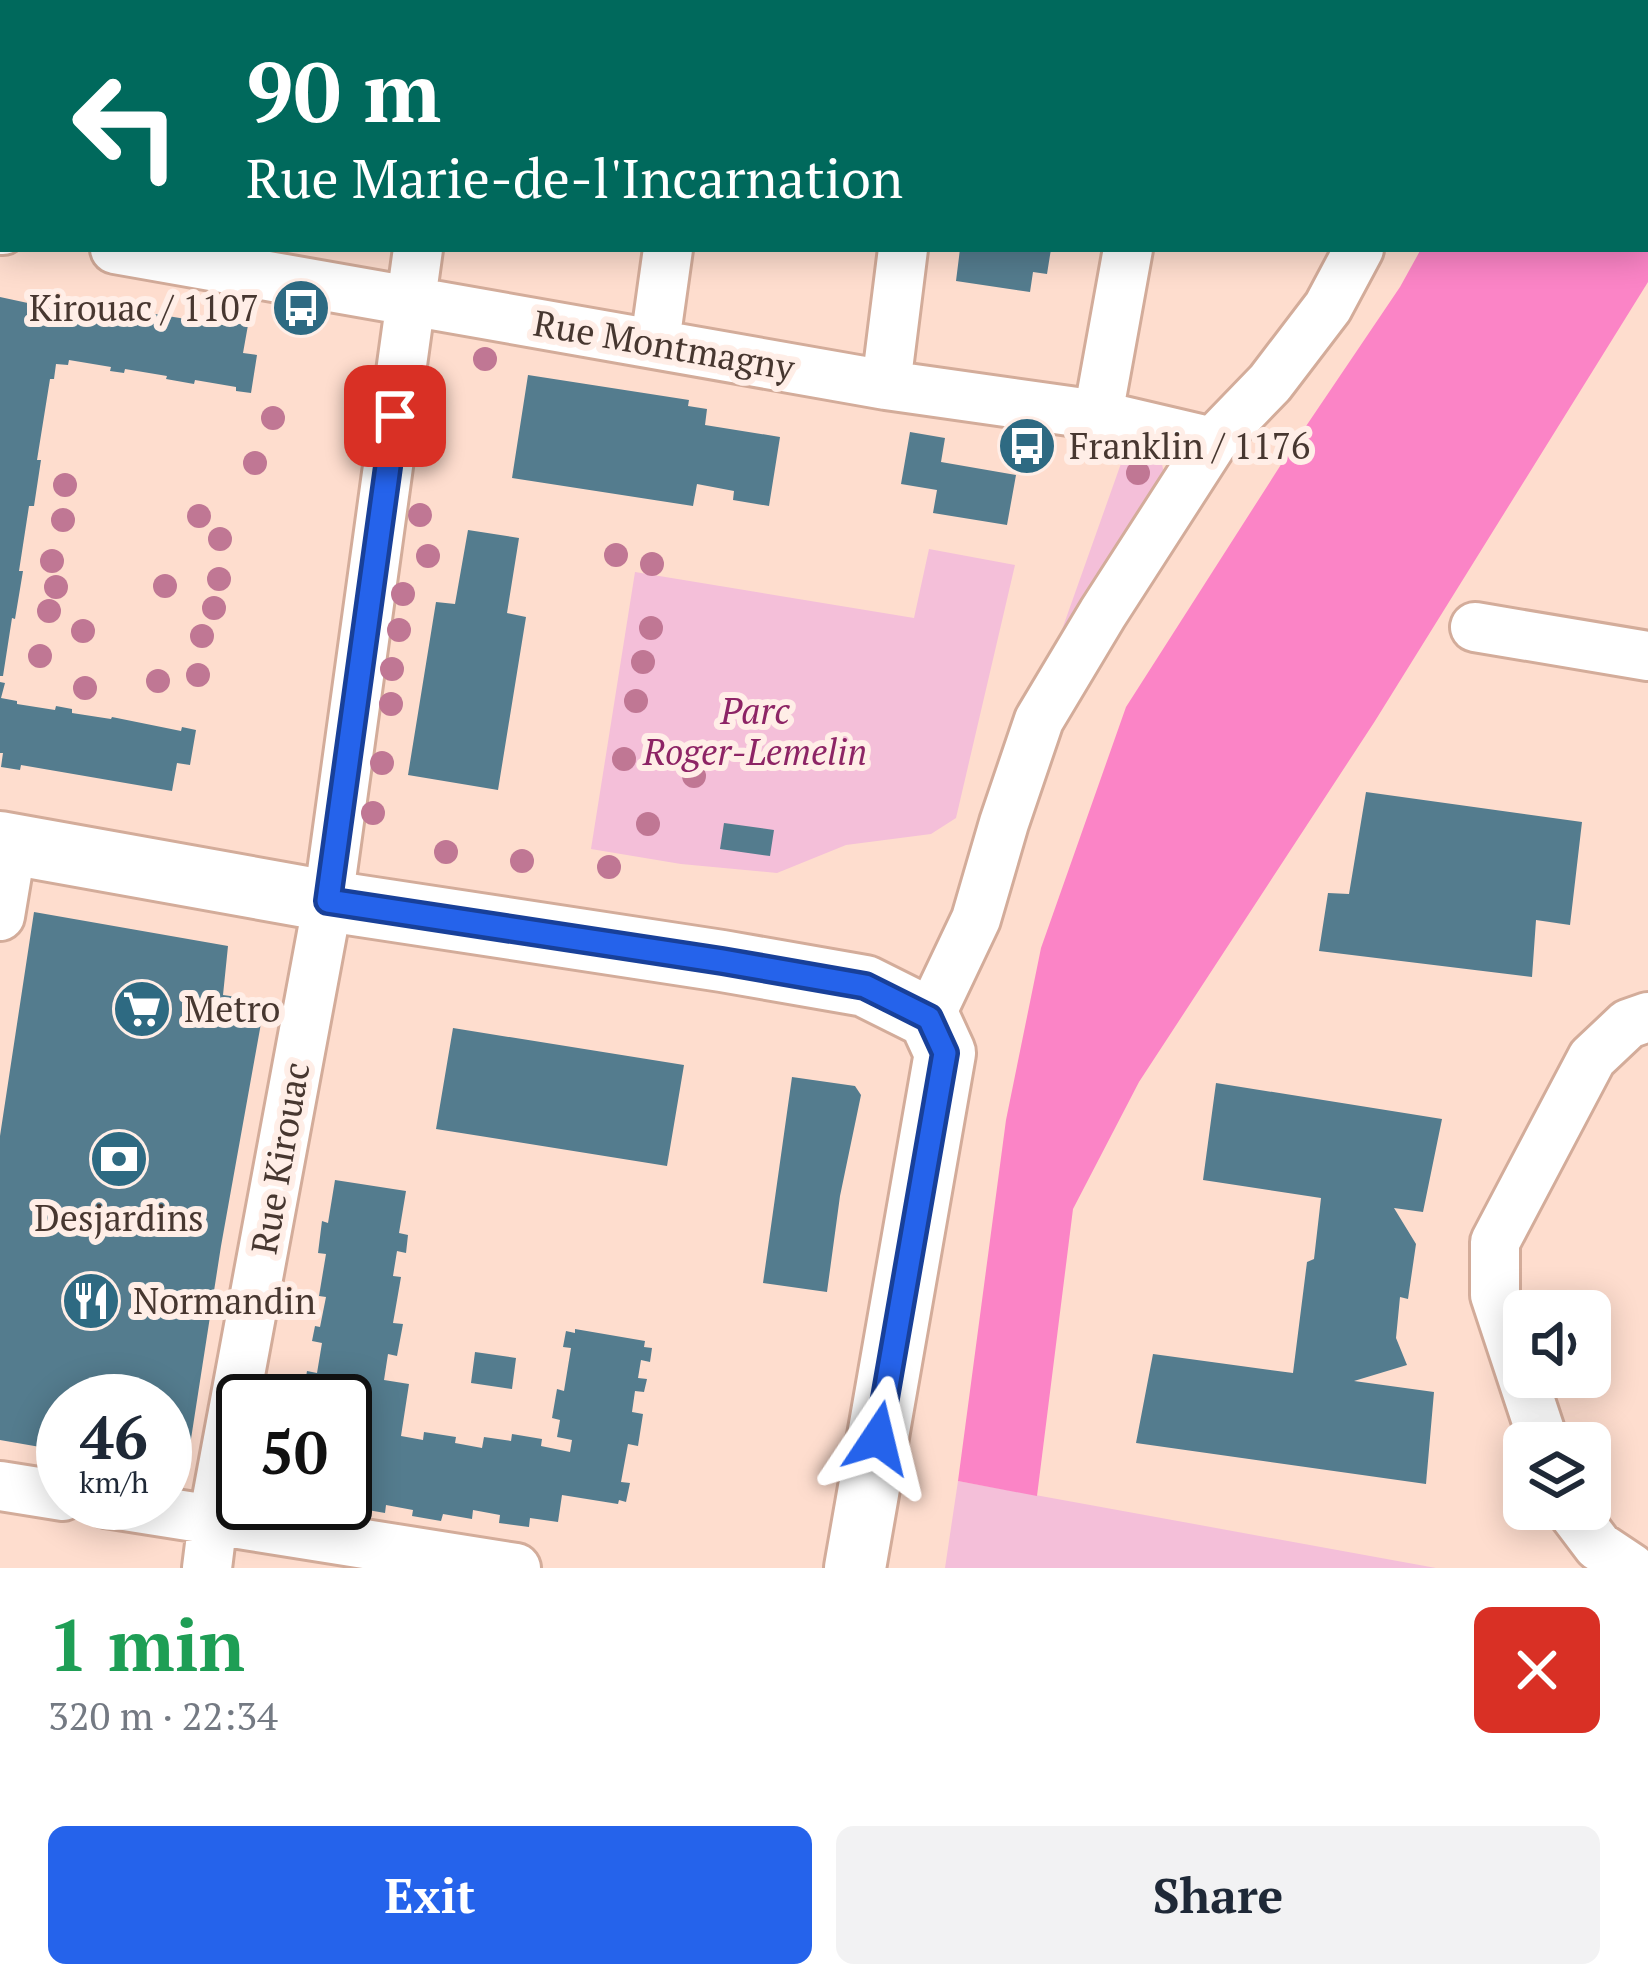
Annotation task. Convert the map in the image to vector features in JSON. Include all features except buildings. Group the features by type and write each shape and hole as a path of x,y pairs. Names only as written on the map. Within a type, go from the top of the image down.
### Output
{"main road":[{"path":"6,843 328,901 865,986 929,1018 945,1053 855,1568"}],"street":[{"name":"Rue Montmagny","path":"150,252 196,256 411,302 886,385 1098,416 1213,442"},
{"name":"Rue Kirouac","path":"207,1568 328,901 418,252"},
{"path":"655,342 668,252"},
{"path":"886,385 903,252"},
{"path":"1098,416 1127,252"},
{"path":"929,1018 976,919 1039,720 1213,442 1270,383 1328,307 1357,252"},
{"path":"1475,627 1648,656"},
{"path":"0,916 6,843"},
{"path":"1537,1422 1496,1295 1495,1241 1592,1058 1628,1024 1648,1017"},
{"path":"0,1486 36,1492"},
{"path":"192,1517 516,1568"},
{"path":"1586,1530 1598,1546 1631,1568"}],"green space":[{"path":"1130,448 1161,459 1164,474 1053,655 1124,455"},
{"name":"Parc Roger-Lemelin","path":"929,549 1015,565 956,818 931,834 846,845 777,873 591,849 635,572 914,618"},
{"path":"958,1481 1436,1568 945,1568"}],"shaded area":[{"path":"1419,252 1648,252 1648,282 1375,721 1139,1082 1073,1209 1037,1496 958,1481 1006,1120 1041,948 1126,707"}],"place":[{"name":"Kirouac / 1107","path":"301,308"},
{"name":"Franklin / 1176","path":"1027,446"},
{"name":"Metro","path":"142,1009"},
{"name":"Desjardins","path":"119,1159"},
{"name":"Normandin","path":"91,1301"}],"route":[{"path":"395,416 328,901 865,986 929,1018 945,1053 878,1438"}]}
